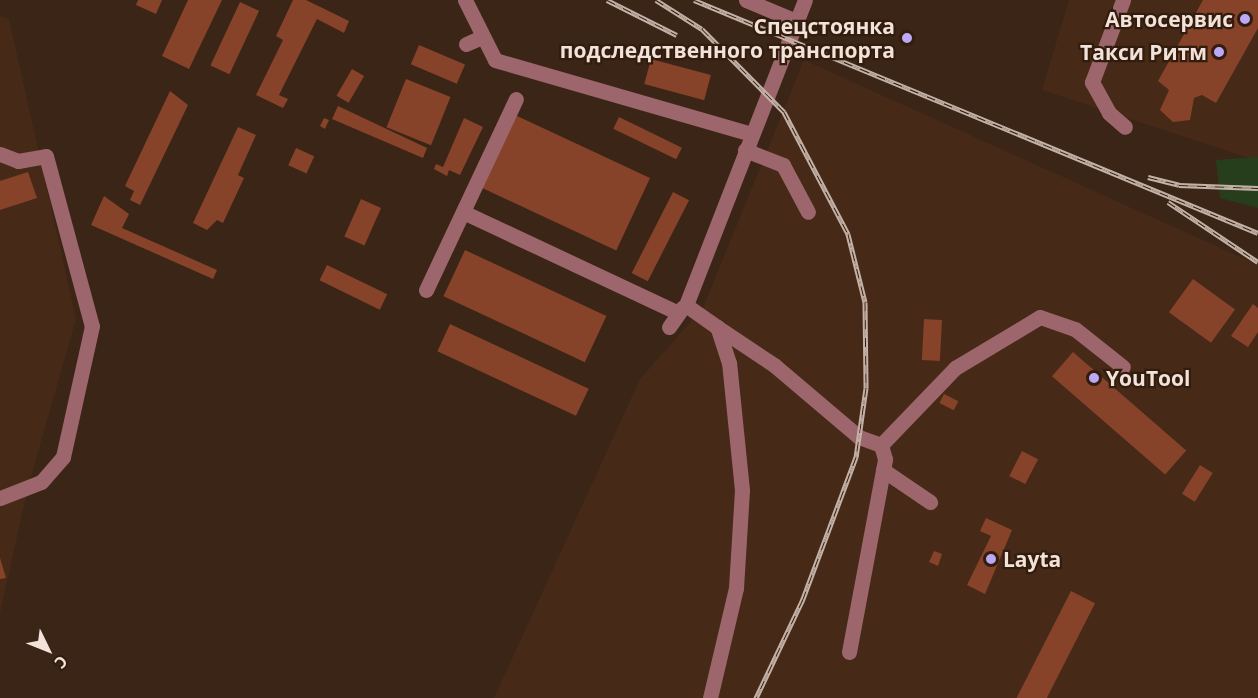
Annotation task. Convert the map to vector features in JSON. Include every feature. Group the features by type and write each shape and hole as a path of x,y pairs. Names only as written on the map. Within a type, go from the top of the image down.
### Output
{"street":[{"path":"465,0 495,60 751,134"},
{"path":"746,0 796,21"},
{"path":"669,327 681,309 751,134 759,101 805,0"},
{"path":"1123,0 1092,82 1104,106 1125,127"},
{"path":"466,44 482,37"},
{"path":"426,290 516,99"},
{"path":"745,150 783,165 808,212"},
{"path":"0,154 18,161 46,156 92,326 63,457 41,482 0,498"},
{"path":"463,212 717,327 774,365 859,437 881,445"},
{"path":"849,652 883,470 881,445 955,368 1040,317 1075,329 1123,368"},
{"path":"710,698 736,588 742,490 729,363 717,327"},
{"path":"883,470 930,502"}],"shaded area":[{"path":"1069,0 1258,0 1258,161 1042,90"},
{"path":"0,16 9,19 76,319 28,487 0,613"},
{"path":"804,60 1258,265 1258,698 494,698 640,379 703,308"}],"green space":[{"path":"1258,157 1258,208 1220,198 1216,160"}],"building":[{"path":"138,0 162,0 156,14 136,5"},
{"path":"188,0 222,0 189,69 162,56"},
{"path":"293,0 306,0 349,21 344,33 317,19 279,95 288,99 283,108 256,95 283,40 276,36"},
{"path":"1203,0 1258,0 1258,28 1216,103 1202,95 1194,98 1190,120 1173,122 1160,110 1169,90 1158,81"},
{"path":"240,2 259,11 229,74 210,65"},
{"path":"419,45 465,65 457,84 411,64"},
{"path":"651,59 711,75 704,100 644,84"},
{"path":"352,69 364,76 349,103 336,96"},
{"path":"406,79 451,97 431,145 387,127"},
{"path":"170,91 188,105 140,205 130,200 134,191 125,186"},
{"path":"338,106 427,148 423,158 332,119"},
{"path":"515,115 650,178 616,250 481,188"},
{"path":"619,117 682,148 676,159 613,129"},
{"path":"324,118 329,120 325,129 320,126"},
{"path":"464,118 483,127 460,175 449,170 447,176 434,169 436,164 443,167"},
{"path":"238,127 256,135 238,175 244,178 223,223 217,220 207,230 193,223"},
{"path":"296,148 314,156 307,173 288,165"},
{"path":"28,172 37,198 0,210 0,181"},
{"path":"673,192 689,200 648,281 632,273"},
{"path":"104,196 129,214 122,228 217,270 213,279 91,225"},
{"path":"361,199 381,208 364,245 344,236"},
{"path":"465,250 606,316 585,362 443,296"},
{"path":"327,265 387,294 380,310 320,280"},
{"path":"1193,279 1235,310 1211,343 1169,312"},
{"path":"1253,304 1258,308 1258,332 1248,347 1231,336"},
{"path":"924,319 942,320 940,361 922,360"},
{"path":"450,324 589,389 576,416 437,351"},
{"path":"1073,352 1186,450 1165,475 1052,376"},
{"path":"944,394 958,401 954,410 939,403"},
{"path":"1022,451 1038,459 1025,484 1009,476"},
{"path":"1200,465 1213,473 1195,502 1182,494"},
{"path":"986,518 1012,530 985,594 967,585 991,536 980,531"},
{"path":"934,551 942,554 938,566 929,562"},
{"path":"0,558 6,578 0,579"},
{"path":"1071,591 1095,603 1047,698 1017,698"}],"railway":[{"path":"607,0 677,35"},
{"path":"656,0 702,29 784,112 848,234 865,302 866,388 856,457 803,599 756,698"},
{"path":"694,0 1258,233"},
{"path":"1148,177 1179,185 1258,188"},
{"path":"1168,202 1258,262"}],"place":[{"name":"Автосервис","path":"1245,19"},
{"name":"Спецстоянка подследственного транспорта","path":"907,38"},
{"name":"Такси Ритм","path":"1219,52"},
{"name":"YouTool","path":"1094,378"},
{"name":"Layta","path":"991,559"}]}
